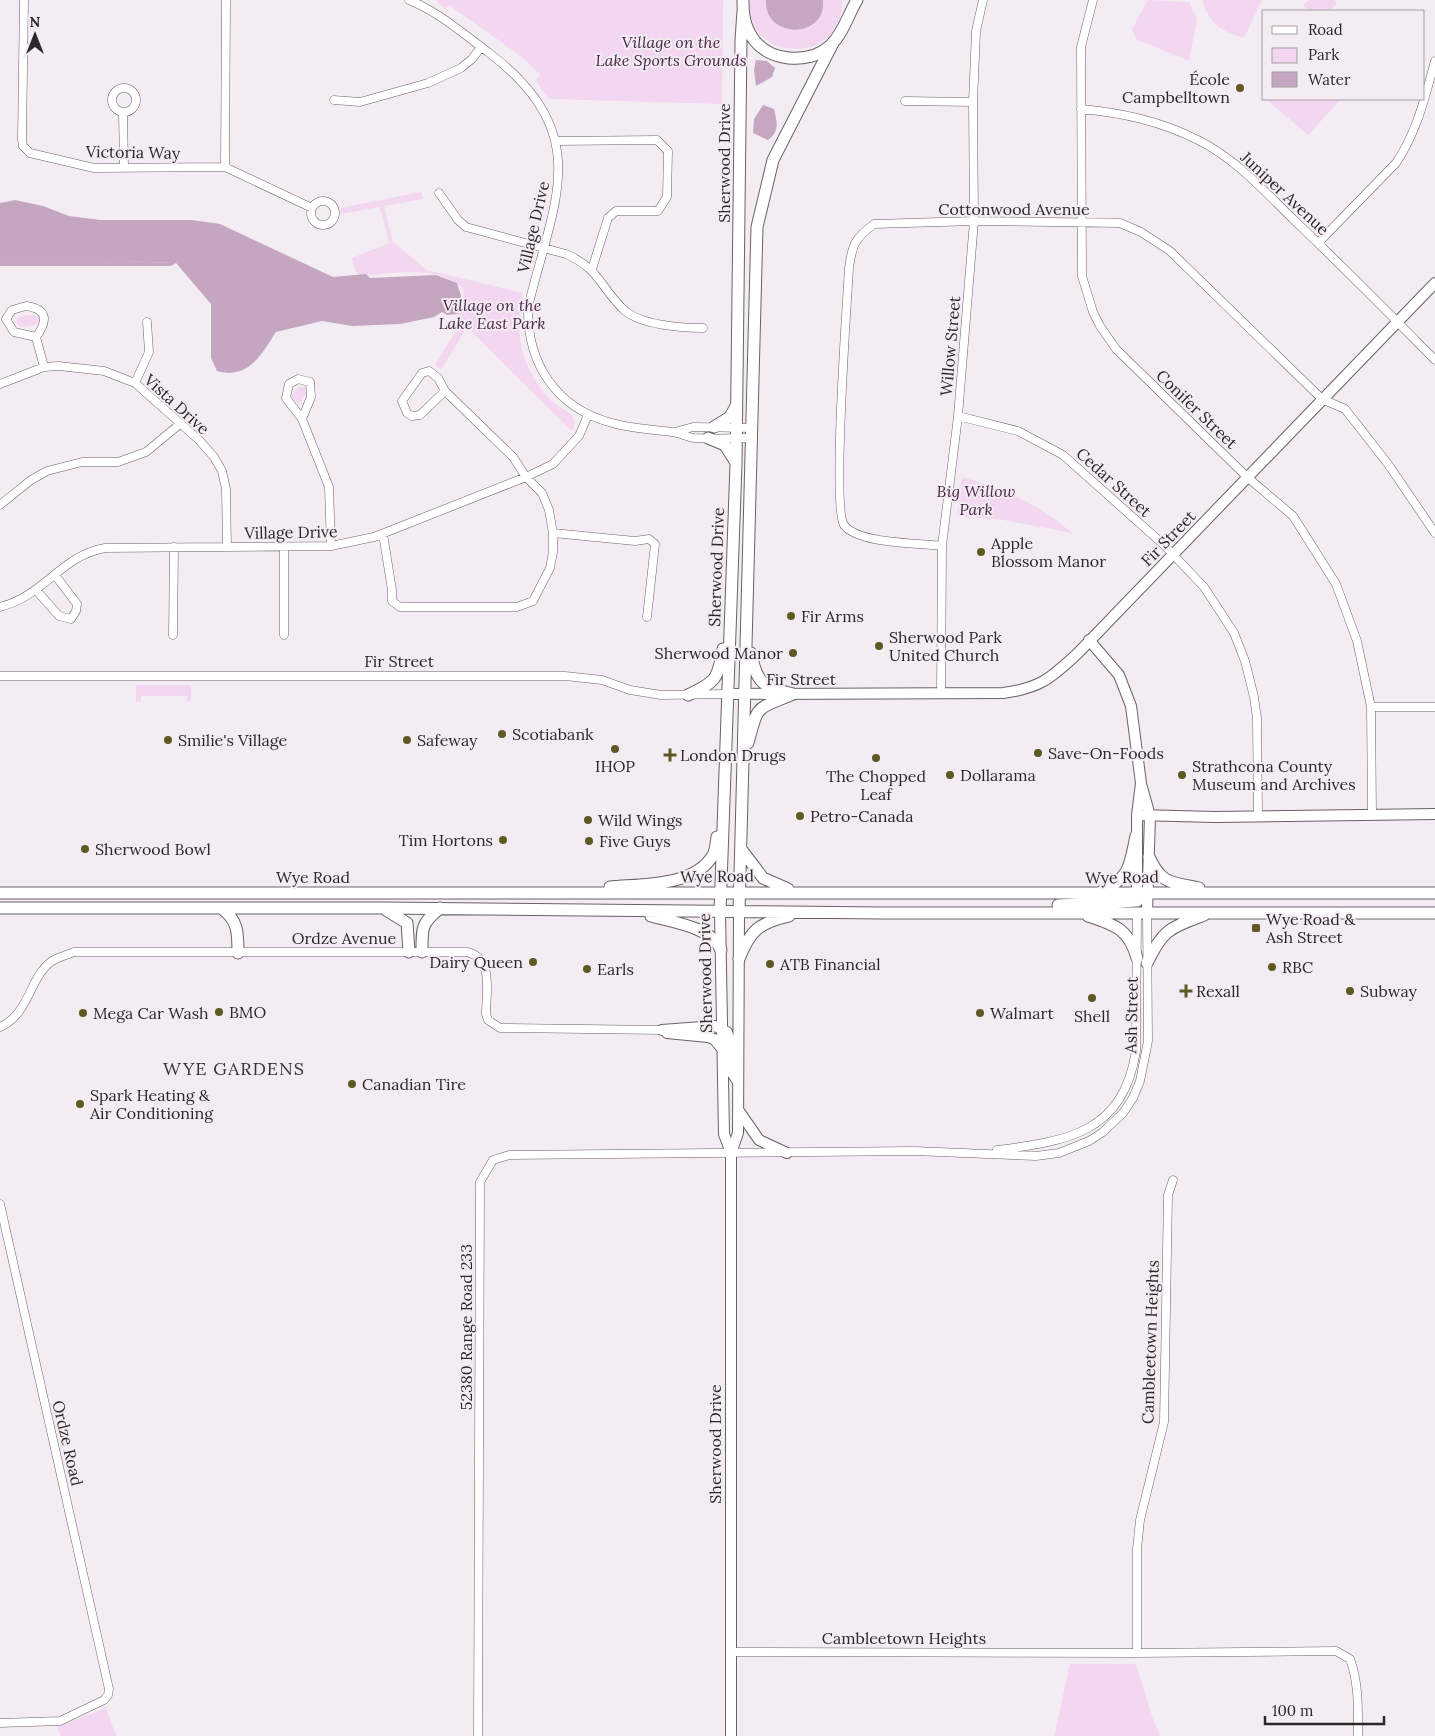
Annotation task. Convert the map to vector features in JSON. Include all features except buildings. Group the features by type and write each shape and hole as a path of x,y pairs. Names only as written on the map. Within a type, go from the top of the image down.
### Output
{"main road":[{"path":"848,0 849,14"},
{"path":"849,14 857,0"},
{"path":"743,6 748,31 753,39 762,48 777,56 791,58 811,56 821,52 834,42"},
{"name":"Sherwood Drive","path":"720,912 737,433 741,40 743,6"},
{"name":"Sherwood Drive","path":"739,912 752,433 754,249 759,212 768,176 780,145 849,14"},
{"path":"736,464 725,445 711,432 730,417 737,402"},
{"path":"688,695 708,687 716,678 730,605"},
{"path":"747,628 755,674 759,681 769,687 793,694"},
{"path":"743,763 755,714 766,705 793,694"},
{"path":"554,893 674,880 700,870 714,852 720,798 726,773"},
{"path":"1099,894 1123,878 1129,867 1136,836"},
{"path":"741,848 763,878 796,892"},
{"path":"1149,857 1156,874 1165,879 1223,893"},
{"name":"Wye Road","path":"0,893 796,892 1140,895 1435,893"},
{"path":"1013,913 1023,907 1140,895"},
{"name":"Wye Road","path":"0,908 440,908 634,912 1435,913"},
{"path":"221,908 230,915 236,924 238,952"},
{"path":"382,908 407,923 409,952"},
{"path":"422,952 422,926 440,908"},
{"path":"634,912 695,930 715,940 721,950"},
{"path":"739,959 754,931 776,919 805,912"},
{"path":"1076,913 1107,923 1121,931 1133,942 1142,960 1163,934 1211,912"}],"street":[{"name":"Victoria Way","path":"24,0 23,146 30,153 65,163 94,168 225,167"},
{"path":"226,0 225,167 312,208"},
{"name":"Village Drive","path":"408,0 442,17 510,69 529,89 549,122 556,141 558,187 528,307 528,324 538,364 554,388 566,400 588,414 632,428 673,432 693,438 711,432 737,433"},
{"name":"Willow Street","path":"941,694 942,546 958,416 974,221 973,102 976,31 983,0"},
{"name":"Conifer Street","path":"1093,0 1081,47 1082,276 1086,293 1100,326 1127,360 1246,476 1294,516 1336,584 1357,642 1371,707 1372,813"},
{"path":"334,100 360,102 449,75 472,59 480,47"},
{"path":"1425,97 1435,61"},
{"path":"1318,243 1396,163 1406,148 1424,100"},
{"path":"905,101 973,102"},
{"name":"Juniper Avenue","path":"1081,109 1115,112 1150,119 1207,145 1247,174 1435,360"},
{"path":"124,112 124,167"},
{"path":"556,141 657,140 668,152 667,197 658,212 616,211 608,218 592,269"},
{"path":"439,193 458,220 466,227 566,254 592,269 626,312 656,324 703,328"},
{"name":"Cottonwood Avenue","path":"942,546 861,538 844,525 840,510 840,458 848,268 851,249 860,234 874,224 974,221 1120,223 1156,240 1322,398 1344,410 1388,464 1435,533"},
{"name":"Fir Street","path":"0,676 565,676 602,680 648,693 688,695 1003,693 1027,689 1046,682 1090,640 1174,554 1246,476 1435,284"},
{"path":"26,306 36,307 42,311 44,319 43,328 36,337 14,332 6,319 12,310 26,306"},
{"path":"135,383 149,352 147,322"},
{"path":"36,337 44,368"},
{"name":"Vista Drive","path":"0,384 44,368 77,367 104,371 135,383 214,457 222,471 226,488 227,547"},
{"path":"384,534 392,601 400,607 517,607 533,601 544,583 551,560 553,532 549,510 542,493 526,477 513,456 445,391 433,373 428,371 422,373 402,401 404,408 412,416 420,415 445,391"},
{"path":"302,419 311,397 310,382 298,379 289,384 286,398 302,419 329,487 331,546"},
{"name":"Village Drive","path":"0,606 16,602 37,591 79,556 91,550 105,548 331,546 384,534 526,477 553,464 579,436 588,414"},
{"name":"Cedar Street","path":"958,416 1018,431 1063,455 1174,554 1204,587 1234,633 1244,661 1257,718 1258,816"},
{"path":"0,505 31,480 47,471 82,462 118,462 146,452 180,424"},
{"name":"Village Drive","path":"673,432 693,427 711,432 752,433"},
{"path":"553,532 635,541 649,539 656,544 647,617"},
{"path":"284,546 284,635"},
{"path":"173,635 174,548"},
{"path":"37,591 59,616 71,619 76,611 77,604 55,575"},
{"name":"Ash Street","path":"1090,640 1119,674 1126,689 1135,728 1141,783 1150,816 1149,857 1140,895"},
{"path":"1371,707 1435,707"},
{"name":"Ash Street","path":"975,1152 1044,1144 1075,1136 1095,1125 1121,1098 1133,1070 1136,1051 1142,960 1142,913 1136,836 1141,783"},
{"path":"1137,815 1435,814"},
{"name":"Sherwood Drive","path":"720,912 724,1134 731,1153"},
{"name":"Sherwood Drive","path":"731,1736 731,1153 738,1133 739,1109 739,912"},
{"name":"Ordze Avenue","path":"0,1027 13,1020 20,1012 45,968 52,961 74,952 467,952 480,957 486,973 486,1014 488,1020 500,1028 662,1030"},
{"name":"Ash Street","path":"731,1153 975,1152 1036,1156 1059,1153 1089,1141 1103,1132 1123,1113 1133,1098 1145,1062 1148,1040 1142,960"},
{"path":"662,1030 715,1026 729,1034 732,1072 739,1083"},
{"path":"662,1030 675,1035 714,1039 723,1050"},
{"path":"739,1109 749,1128 759,1140 787,1152"},
{"name":"52380 Range Road 233","path":"478,1736 480,1182 492,1160 509,1155 731,1153"},
{"name":"Cambleetown Heights","path":"1137,1653 1137,1549 1140,1520 1164,1422 1168,1195 1173,1180"},
{"name":"Ordze Road","path":"0,1204 109,1689 108,1695 104,1700 60,1721 0,1723"},
{"name":"Cambleetown Heights","path":"731,1652 1137,1653 1336,1651 1350,1659 1353,1667 1357,1693 1358,1736"}],"green space":[{"name":"Village on the Lake Sports Grounds","path":"438,0 723,0 722,104 549,99 536,81 540,74 518,54 449,5 446,8 436,2"},
{"path":"750,0 842,0 838,22 827,38 812,46 794,49 776,45 761,35 752,20"},
{"path":"1148,0 1189,2 1197,19 1189,61 1136,39 1132,29"},
{"path":"1202,0 1262,0 1244,38 1222,29 1212,21"},
{"path":"1309,0 1334,0 1337,4 1330,10 1308,10 1303,5"},
{"path":"1267,100 1340,100 1308,135"},
{"name":"Village on the Lake East Park","path":"421,192 423,199 384,206 393,242 427,270 523,293 519,323 522,350 533,376 541,388 551,400 572,416 574,425 572,431 467,327 441,370 435,365 460,324 457,314 453,315 461,307 464,290 454,282 442,276 429,273 401,272 360,276 355,271 352,258 389,243 380,207 341,214 341,208"},
{"path":"20,316 37,316 40,320 36,325 21,327 17,323 17,319"},
{"path":"299,387 306,387 308,391 299,405 291,396"},
{"name":"Big Willow Park","path":"962,477 1007,492 1047,514 1072,533 1004,520 957,516"},
{"path":"136,685 191,685 191,700 187,702 187,696 141,696 141,702 136,702"},
{"path":"1070,1664 1136,1664 1160,1736 1054,1736"},
{"path":"106,1708 116,1736 61,1736 57,1727"}],"shaded area":[{"path":"766,0 823,0 822,13 816,22 806,28 795,30 784,28 775,22 768,13"},
{"path":"756,60 767,61 775,68 772,77 756,86 754,70"},
{"path":"763,105 774,109 776,118 776,130 768,140 753,133 754,119"},
{"path":"0,257 176,263 171,266 0,266"}],"water":[{"path":"15,200 43,206 69,216 100,220 192,220 220,224 333,277 366,274 370,278 436,275 457,283 462,299 457,314 447,315 442,312 434,317 400,324 352,326 322,321 276,332 259,357 245,369 228,373 217,371 211,358 211,304 176,263 0,257 0,203"}],"place":[{"name":"École Campbelltown","path":"1240,88"},
{"name":"Apple Blossom Manor","path":"981,552"},
{"name":"Fir Arms","path":"791,616"},
{"name":"Sherwood Park United Church","path":"879,646"},
{"name":"Sherwood Manor","path":"793,653"},
{"name":"Scotiabank","path":"502,734"},
{"name":"Smilie's Village","path":"168,740"},
{"name":"Safeway","path":"407,740"},
{"name":"IHOP","path":"615,749"},
{"name":"Save-On-Foods","path":"1038,753"},
{"name":"London Drugs","path":"670,755"},
{"name":"The Chopped Leaf","path":"876,758"},
{"name":"Dollarama","path":"950,775"},
{"name":"Strathcona County Museum and Archives","path":"1182,775"},
{"name":"Petro-Canada","path":"800,816"},
{"name":"Wild Wings","path":"588,820"},
{"name":"Tim Hortons","path":"503,840"},
{"name":"Five Guys","path":"589,841"},
{"name":"Sherwood Bowl","path":"85,849"},
{"name":"Wye Road & Ash Street","path":"1256,928"},
{"name":"Dairy Queen","path":"533,962"},
{"name":"ATB Financial","path":"770,964"},
{"name":"RBC","path":"1272,967"},
{"name":"Earls","path":"587,969"},
{"name":"Rexall","path":"1186,991"},
{"name":"Subway","path":"1350,991"},
{"name":"Shell","path":"1092,998"},
{"name":"BMO","path":"219,1012"},
{"name":"Mega Car Wash","path":"83,1013"},
{"name":"Walmart","path":"980,1013"},
{"name":"Canadian Tire","path":"352,1084"},
{"name":"Spark Heating & Air Conditioning","path":"80,1104"}],"district":[{"name":"WYE GARDENS","path":"234,1068"}]}
